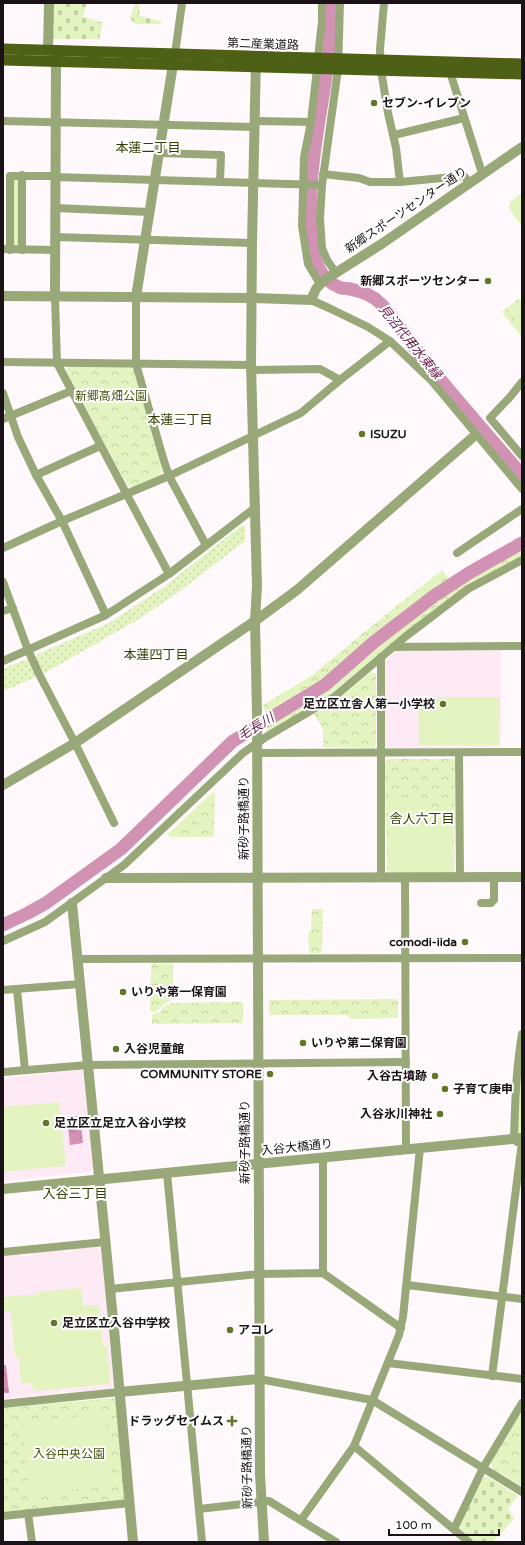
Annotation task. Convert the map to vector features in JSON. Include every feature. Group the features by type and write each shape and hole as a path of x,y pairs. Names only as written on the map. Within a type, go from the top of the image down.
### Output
{"main road":[{"name":"第二産業道路","path":"3,49 48,50 174,59 320,64 522,64"},
{"name":"第二産業道路","path":"3,60 56,61 174,59"},
{"name":"第二産業道路","path":"381,65 450,72 522,74"}],"street":[{"path":"48,50 49,3"},
{"path":"182,3 136,297 136,364 169,476 206,545"},
{"path":"322,3 320,64 304,157 302,226 308,264 322,283"},
{"path":"334,274 322,248 319,185 323,174 336,64 340,3"},
{"path":"384,3 380,49 381,65 388,113 394,135 400,182"},
{"path":"56,61 55,297 57,363 169,574"},
{"name":"新砂子路橋通り","path":"256,62 251,367 257,586 255,621 257,714 259,1379 261,1501 264,1542"},
{"path":"450,72 482,173"},
{"path":"394,135 464,118"},
{"path":"3,121 163,125 311,122"},
{"name":"新郷スポーツセンター通り","path":"311,300 322,283 334,274 383,243 482,173 522,147"},
{"path":"159,153 221,155 220,182"},
{"path":"323,174 359,178 370,182 400,182 464,176 469,182"},
{"path":"55,250 6,250 10,176 22,175 319,185"},
{"path":"22,175 22,250"},
{"path":"55,208 149,212"},
{"path":"55,238 252,243"},
{"path":"3,296 251,298 311,300 368,327 390,342 431,380 474,436 522,488"},
{"path":"3,548 62,521 169,476 301,413 340,380 390,342"},
{"path":"3,362 320,369 340,380"},
{"path":"522,382 490,418 522,456"},
{"path":"7,418 72,391"},
{"path":"3,393 7,418 36,475 62,521 106,615"},
{"path":"3,785 75,743 255,621 297,590 474,436"},
{"path":"36,475 100,446"},
{"path":"3,661 106,615 169,574 256,507"},
{"path":"457,553 522,509"},
{"path":"3,941 45,922 124,865 243,753 334,696 393,647 468,589 522,560"},
{"path":"3,582 28,650 39,674 114,823"},
{"path":"3,611 13,608"},
{"path":"393,647 522,646"},
{"path":"381,657 381,878"},
{"path":"257,743 380,753 522,752"},
{"path":"459,752 460,877"},
{"path":"404,877 406,1150"},
{"path":"481,903 491,903 494,900 494,877"},
{"path":"106,878 522,877"},
{"path":"72,903 133,1542"},
{"path":"77,959 522,958"},
{"path":"3,990 80,984"},
{"path":"17,989 25,1070"},
{"path":"492,1376 513,1212 520,1141 518,1058 522,1034"},
{"path":"3,1072 88,1065 406,1062"},
{"name":"入谷大橋通り","path":"3,1189 420,1148 520,1141"},
{"path":"301,1520 354,1446 401,1328 407,1285 420,1148"},
{"path":"323,1158 323,1273"},
{"path":"167,1172 202,1542"},
{"path":"513,1212 522,1213"},
{"path":"3,1252 105,1242"},
{"path":"110,1289 259,1274 323,1273 401,1328"},
{"path":"407,1285 522,1299"},
{"path":"388,1363 522,1379"},
{"path":"3,1404 259,1379 372,1400 522,1492"},
{"path":"454,1529 483,1468 522,1403"},
{"path":"354,1446 469,1542"},
{"path":"199,1509 269,1501 336,1542"},
{"path":"3,1516 130,1504"},
{"path":"28,1513 32,1542"}],"shaded area":[{"name":"足立区立舎人第一小学校","path":"397,650 501,650 501,747 387,748 385,745 384,663"},
{"name":"足立区立足立入谷小学校","path":"81,1070 84,1073 93,1168 90,1172 3,1181 3,1078"},
{"name":"足立区立入谷中学校","path":"96,1247 101,1249 108,1319 106,1320 106,1325 108,1328 114,1385 111,1389 68,1393 64,1390 57,1394 3,1399 3,1256 20,1254 22,1256 31,1256 33,1253 64,1250 66,1252 71,1252 73,1249"}],"green space":[{"path":"53,3 87,3 83,16 103,23 99,39 54,39 52,37"},
{"path":"133,3 140,3 139,16 161,21 161,24 135,24 130,18 135,4"},
{"path":"14,177 18,177 19,246 14,247"},
{"path":"522,193 522,227 509,208 510,202"},
{"path":"519,298 522,302 522,337 502,312"},
{"path":"521,308 522,309 522,327 512,315"},
{"name":"新郷高畑公園","path":"69,367 130,367 134,370 162,470 160,476 133,487 127,485 66,371"},
{"path":"241,526 245,526 245,541 176,594 139,619 43,674 35,657 38,654 109,623 165,586"},
{"path":"522,551 522,557 438,607 329,695 269,732 266,731 267,725 325,689 376,647 470,578"},
{"path":"442,570 449,579 429,592 330,674 266,715 263,705 311,676"},
{"path":"27,659 36,677 3,691 3,669"},
{"path":"371,672 376,674 376,745 373,748 323,747 323,729 314,714 336,701"},
{"path":"421,697 500,697 499,745 419,745 418,700"},
{"path":"389,759 455,760 454,871 452,873 394,873 388,871 385,763"},
{"path":"213,792 215,793 214,837 169,837 168,834"},
{"path":"392,795 424,805 445,819 451,830 453,869 451,871 393,872 389,870 389,798"},
{"path":"312,909 323,909 322,953 309,953 308,934 311,929"},
{"path":"151,964 173,964 173,985 170,985 170,1001 164,1004 156,1012 150,1011"},
{"path":"398,999 398,1018 351,1019 347,1015 269,1015 269,1000"},
{"path":"243,1002 243,1023 152,1024 152,1014 158,1013 165,1006 172,1003"},
{"path":"522,1045 521,1134 516,1134"},
{"path":"59,1102 66,1166 3,1172 3,1107"},
{"path":"81,1288 83,1306 99,1305 103,1346 107,1346 110,1384 33,1391 32,1383 21,1384 19,1357 15,1357 11,1312 3,1312 3,1297"},
{"name":"入谷中央公園","path":"113,1398 116,1400 125,1497 122,1501 3,1512 3,1408"},
{"path":"522,1411 522,1486 493,1469 491,1462"},
{"path":"95,1415 106,1422 112,1486 28,1493 23,1421"},
{"path":"489,1477 518,1496 508,1509 514,1518 502,1533 492,1542 475,1542 461,1530 460,1525 482,1479"}],"water":[{"path":"80,1116 83,1143 70,1145 67,1117"},
{"path":"3,1365 6,1365 9,1393 3,1393"}],"waterway":[{"name":"見沼代用水東縁","path":"330,3 331,28 329,53 316,138 310,212 313,249 318,266 328,281 342,288 366,294 377,300 386,309 432,370 522,475"},
{"name":"毛長川","path":"3,925 46,903 121,849 233,741 325,685 374,642 434,596 469,573 522,543"}],"place":[{"name":"セブン-イレブン","path":"374,103"},
{"name":"新郷スポーツセンター","path":"488,281"},
{"name":"ISUZU","path":"362,434"},
{"name":"足立区立舎人第一小学校","path":"443,704"},
{"name":"comodi-iida","path":"465,942"},
{"name":"いりや第一保育園","path":"123,992"},
{"name":"いりや第二保育園","path":"303,1043"},
{"name":"入谷児童館","path":"116,1049"},
{"name":"COMMUNITY STORE","path":"270,1074"},
{"name":"入谷古墳跡","path":"435,1076"},
{"name":"子育て庚申","path":"445,1089"},
{"name":"入谷氷川神社","path":"440,1114"},
{"name":"足立区立足立入谷小学校","path":"46,1123"},
{"name":"足立区立入谷中学校","path":"54,1323"},
{"name":"アコレ","path":"230,1330"},
{"name":"ドラッグセイムス","path":"232,1421"}],"district":[{"name":"本蓮二丁目","path":"148,148"},
{"name":"本蓮三丁目","path":"180,420"},
{"name":"本蓮四丁目","path":"156,655"},
{"name":"舎人六丁目","path":"422,819"},
{"name":"入谷三丁目","path":"75,1194"}]}
